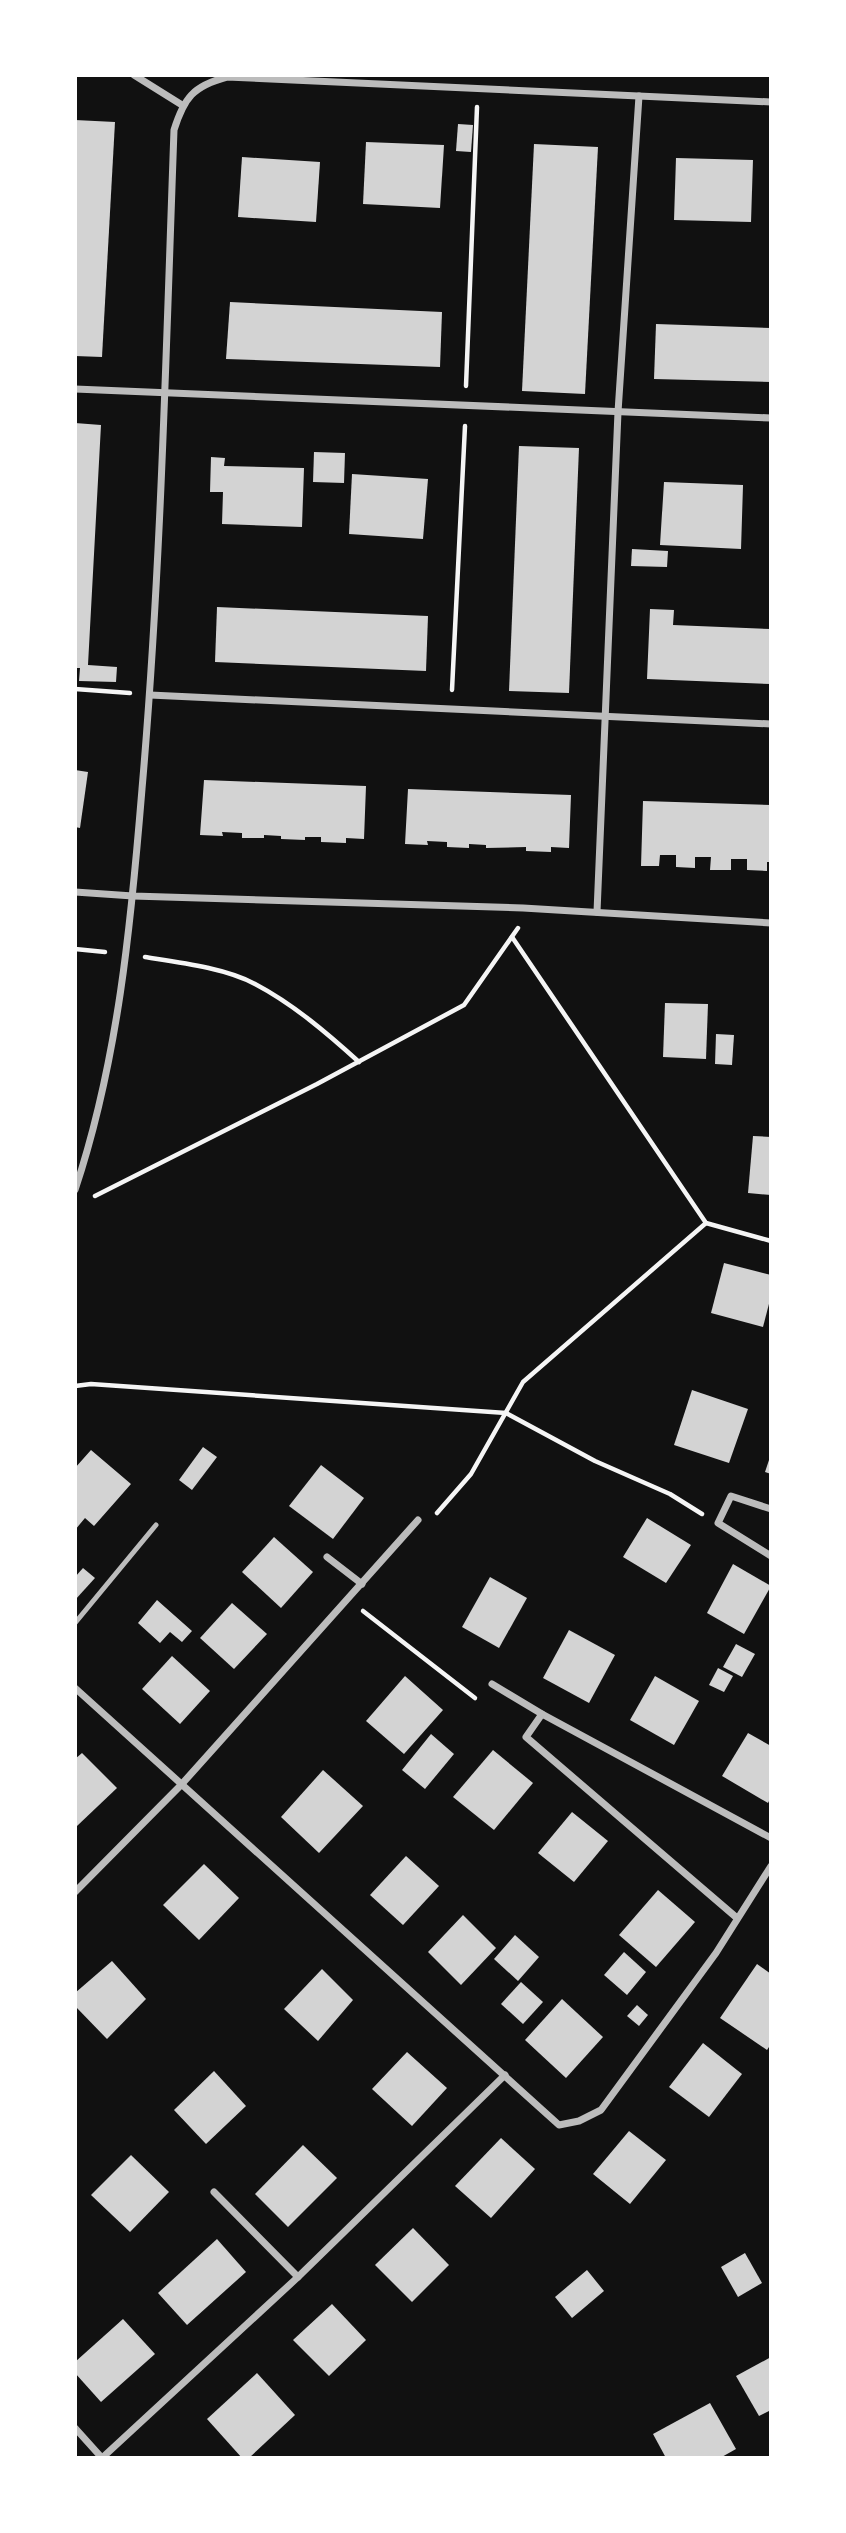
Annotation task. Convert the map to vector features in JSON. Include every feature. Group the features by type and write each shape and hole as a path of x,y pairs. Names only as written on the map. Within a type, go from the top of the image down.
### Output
{"street":[{"path":"134,75 182,105"},
{"path":"75,1190 91,1143 107,1075 133,896 150,695 174,130 182,105 208,82 227,77 771,102"},
{"path":"597,912 618,412 639,96"},
{"path":"75,389 771,418"},
{"path":"150,695 771,724"},
{"path":"75,892 523,908 771,923"},
{"path":"771,1509 730,1496 718,1523 771,1556"},
{"path":"75,1892 181,1784 418,1520"},
{"path":"327,1557 362,1584"},
{"path":"492,1684 542,1714 771,1838"},
{"path":"75,1688 559,2124 579,2121 601,2110 716,1954 771,1866"},
{"path":"542,1714 526,1737 737,1918"},
{"path":"75,2428 102,2458 298,2277 505,2075"},
{"path":"214,2192 298,2277"}],"lane":[{"path":"75,1623 156,1525"}],"path":[{"path":"75,689 150,695"},
{"path":"87,1200 359,1062 464,1005 521,924 523,908"},
{"path":"512,937 706,1223 771,1241"},
{"path":"75,948 193,964 253,983 322,1029 359,1062"},
{"path":"418,1520 429,1522 471,1474 523,1382 706,1223"},
{"path":"75,1386 91,1384 506,1413 595,1461 670,1494 718,1523"},
{"path":"349,1600 480,1703"}],"building":[{"path":"75,120 115,122 102,357 75,356"},
{"path":"458,124 473,125 471,152 456,151"},
{"path":"366,142 444,145 440,208 363,204"},
{"path":"534,144 598,147 585,394 522,391"},
{"path":"242,157 320,162 316,222 238,217"},
{"path":"676,158 753,160 751,222 674,220"},
{"path":"230,302 442,312 440,367 226,359"},
{"path":"656,324 771,328 771,382 654,379"},
{"path":"75,423 101,425 88,665 117,667 116,682 79,681 80,668 75,668"},
{"path":"519,446 579,448 569,693 509,691"},
{"path":"314,452 345,453 344,483 313,482"},
{"path":"211,457 225,458 224,466 304,468 302,527 222,524 223,492 210,492"},
{"path":"352,474 428,479 423,539 349,534"},
{"path":"664,482 743,485 741,549 660,545"},
{"path":"632,549 668,551 667,567 631,566"},
{"path":"217,607 428,616 426,671 215,662"},
{"path":"650,609 674,610 673,625 771,629 771,684 647,679"},
{"path":"75,770 88,772 80,828 75,827"},
{"path":"204,780 366,786 364,839 346,838 346,843 321,842 321,837 305,837 305,840 264,835 264,838 242,838 242,833 222,832 223,836 200,835"},
{"path":"408,789 571,795 569,848 551,847 551,852 526,851 526,847 486,848 486,845 469,844 469,848 447,847 447,842 405,844"},
{"path":"643,801 771,805 771,862 767,862 767,871 747,870 747,859 731,859 731,870 710,870 711,857 695,857 695,868 676,867 676,855 660,855 659,866 641,866"},
{"path":"665,1003 708,1004 706,1059 663,1057"},
{"path":"716,1034 734,1035 732,1065 715,1064"},
{"path":"753,1136 771,1137 771,1195 748,1193"},
{"path":"724,1263 771,1275 771,1296 763,1327 711,1313"},
{"path":"692,1390 748,1409 729,1463 674,1445"},
{"path":"203,1447 217,1457 192,1490 179,1480"},
{"path":"91,1450 131,1484 94,1526 85,1518 75,1530 75,1468"},
{"path":"771,1457 771,1474 765,1472"},
{"path":"321,1465 364,1498 333,1539 289,1506"},
{"path":"647,1518 691,1545 666,1583 623,1557"},
{"path":"274,1537 313,1572 281,1608 242,1572"},
{"path":"733,1564 771,1586 744,1634 707,1613"},
{"path":"83,1568 95,1578 75,1600 75,1577"},
{"path":"490,1577 527,1598 499,1648 462,1627"},
{"path":"157,1600 192,1631 182,1642 170,1632 160,1643 138,1623"},
{"path":"232,1603 267,1634 234,1669 200,1638"},
{"path":"569,1630 615,1655 589,1703 543,1678"},
{"path":"736,1644 755,1654 742,1677 723,1667"},
{"path":"172,1656 210,1691 180,1724 142,1689"},
{"path":"718,1668 733,1676 724,1692 709,1685"},
{"path":"405,1676 443,1710 404,1754 366,1721"},
{"path":"655,1676 699,1701 674,1745 630,1720"},
{"path":"748,1733 771,1746 771,1797 768,1803 722,1776"},
{"path":"431,1734 454,1754 425,1789 402,1770"},
{"path":"493,1750 533,1783 494,1830 453,1797"},
{"path":"82,1753 117,1788 77,1826 75,1759"},
{"path":"323,1770 363,1806 319,1853 281,1817"},
{"path":"572,1812 608,1841 574,1882 538,1853"},
{"path":"406,1856 439,1886 403,1925 370,1895"},
{"path":"204,1864 239,1898 199,1940 163,1905"},
{"path":"658,1890 695,1922 656,1967 619,1935"},
{"path":"463,1915 496,1948 461,1985 428,1952"},
{"path":"515,1935 539,1957 518,1981 494,1959"},
{"path":"624,1952 646,1972 627,1995 604,1975"},
{"path":"112,1961 146,1999 107,2039 75,2006 75,1993"},
{"path":"757,1964 771,1974 771,2044 767,2050 720,2018"},
{"path":"322,1969 353,2000 318,2041 284,2009"},
{"path":"521,1982 543,2002 523,2024 501,2004"},
{"path":"562,1999 603,2037 566,2078 525,2040"},
{"path":"637,2005 648,2015 639,2026 627,2016"},
{"path":"703,2043 742,2074 709,2117 669,2087"},
{"path":"407,2052 447,2088 412,2126 372,2089"},
{"path":"214,2071 246,2106 206,2144 174,2110"},
{"path":"629,2131 666,2160 630,2204 593,2174"},
{"path":"501,2138 535,2169 491,2218 455,2186"},
{"path":"303,2145 337,2178 288,2227 255,2194"},
{"path":"131,2155 169,2192 130,2232 91,2195"},
{"path":"413,2228 449,2265 412,2302 375,2265"},
{"path":"217,2239 246,2272 187,2325 158,2293"},
{"path":"745,2253 762,2283 738,2297 721,2267"},
{"path":"587,2270 604,2291 572,2318 555,2297"},
{"path":"332,2304 366,2340 329,2376 293,2340"},
{"path":"123,2319 155,2354 101,2402 75,2373 75,2362"},
{"path":"771,2357 771,2410 759,2416 736,2376"},
{"path":"257,2373 295,2415 249,2458 242,2458 207,2419"},
{"path":"710,2403 736,2449 720,2458 666,2458 653,2434"}]}
